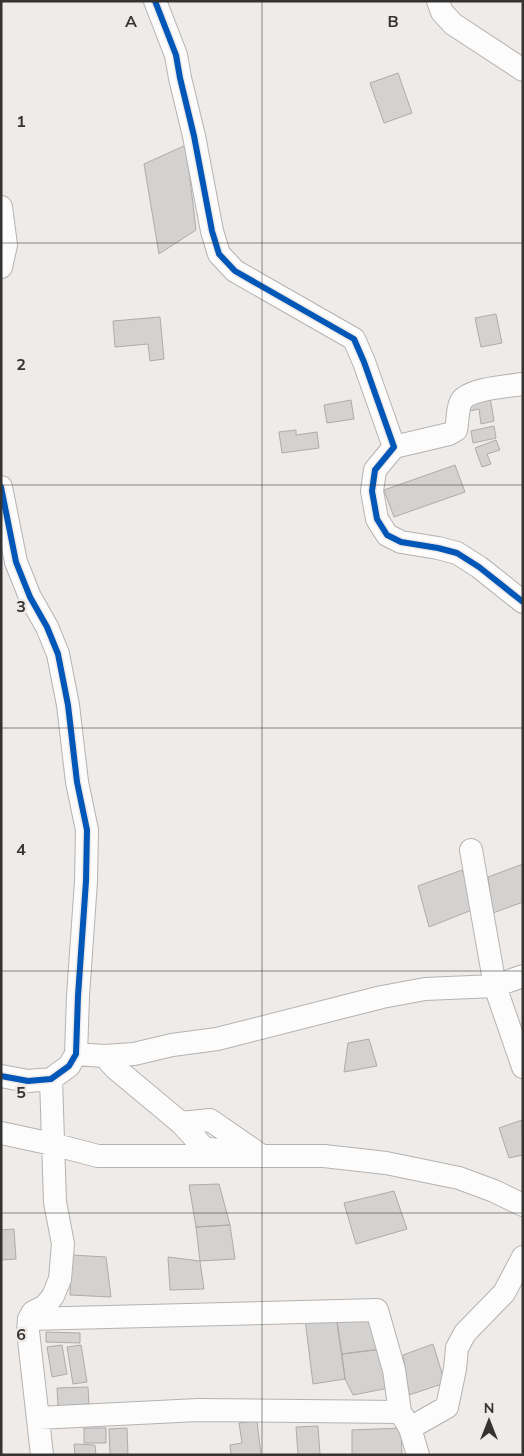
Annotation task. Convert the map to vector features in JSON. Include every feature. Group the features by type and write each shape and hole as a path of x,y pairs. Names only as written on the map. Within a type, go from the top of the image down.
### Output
{"street":[{"path":"155,1 176,55 212,231 219,254 235,271 354,340 364,362 394,447"},
{"path":"438,1 442,12 453,24 523,70"},
{"path":"1,207 6,245 1,267"},
{"path":"523,384 468,395 461,401 456,430 449,434 394,447 375,470 372,491 377,519 387,535 401,542 457,553 479,567 523,602"},
{"path":"1,487 16,562 30,597 47,628 58,654 68,705 77,782 87,830 86,881 76,1054 63,1072 50,1079 28,1081 1,1076"},
{"path":"471,850 495,986 523,1067"},
{"path":"76,1054 104,1056 134,1054 172,1045 217,1038 382,997 425,989 495,986 523,976"},
{"path":"104,1056 115,1068 181,1123 204,1148 262,1156"},
{"path":"42,1455 28,1330 29,1319 33,1312 45,1306 53,1296 60,1279 63,1244 55,1202 50,1079"},
{"path":"1,1133 98,1156 324,1156 386,1163 459,1178 494,1191 523,1205"},
{"path":"38,1418 198,1410 405,1420 447,1407 457,1348 465,1333 513,1290 523,1257"},
{"path":"29,1319 377,1310 394,1370 405,1420 418,1455"}],"building":[{"path":"398,73 412,113 384,123 370,83"},
{"path":"186,145 196,230 159,254 144,164"},
{"path":"496,314 502,343 481,347 475,318"},
{"path":"160,317 164,359 150,361 148,344 115,347 113,321"},
{"path":"490,397 494,421 481,424 479,409 470,411 468,401"},
{"path":"351,400 354,419 327,423 324,405"},
{"path":"494,426 496,438 473,443 471,431"},
{"path":"296,430 296,435 317,432 319,448 282,453 279,432"},
{"path":"496,440 500,450 487,454 491,464 482,467 475,448"},
{"path":"455,465 465,492 394,517 384,490"},
{"path":"523,864 523,902 493,913 488,877"},
{"path":"462,870 477,908 429,927 418,886"},
{"path":"369,1039 377,1066 344,1072 348,1043"},
{"path":"522,1120 523,1155 509,1158 499,1128"},
{"path":"219,1184 230,1225 196,1227 189,1185"},
{"path":"394,1191 407,1229 356,1244 344,1203"},
{"path":"230,1225 235,1259 200,1261 196,1227"},
{"path":"14,1229 16,1259 1,1260 1,1230"},
{"path":"72,1255 106,1257 111,1297 70,1295"},
{"path":"168,1257 200,1261 204,1289 170,1290"},
{"path":"373,1315 382,1349 342,1354 337,1322"},
{"path":"305,1319 337,1322 345,1379 313,1384"},
{"path":"46,1332 80,1333 80,1343 46,1342"},
{"path":"433,1344 445,1383 409,1395 403,1355"},
{"path":"62,1345 67,1374 52,1377 47,1347"},
{"path":"81,1345 87,1382 73,1384 67,1347"},
{"path":"382,1349 389,1388 353,1395 345,1379 342,1354"},
{"path":"88,1387 89,1404 58,1406 57,1388"},
{"path":"257,1421 261,1455 231,1455 230,1445 242,1443 239,1423"},
{"path":"318,1426 320,1454 298,1455 296,1427"},
{"path":"84,1428 106,1428 106,1443 84,1443"},
{"path":"127,1428 128,1455 110,1455 109,1429"},
{"path":"401,1428 402,1455 352,1455 352,1430"},
{"path":"74,1444 95,1445 96,1455 75,1455"}],"cycle path":[{"path":"155,1 176,55 212,231 219,254 235,271 354,339 364,362 394,447 375,470 372,491 377,519 387,535 401,542 457,553 479,567 523,602"},
{"path":"1,487 16,562 30,597 47,627 58,654 68,705 77,782 87,830 86,881 76,1054 69,1066 51,1079 28,1081 1,1076"}]}
